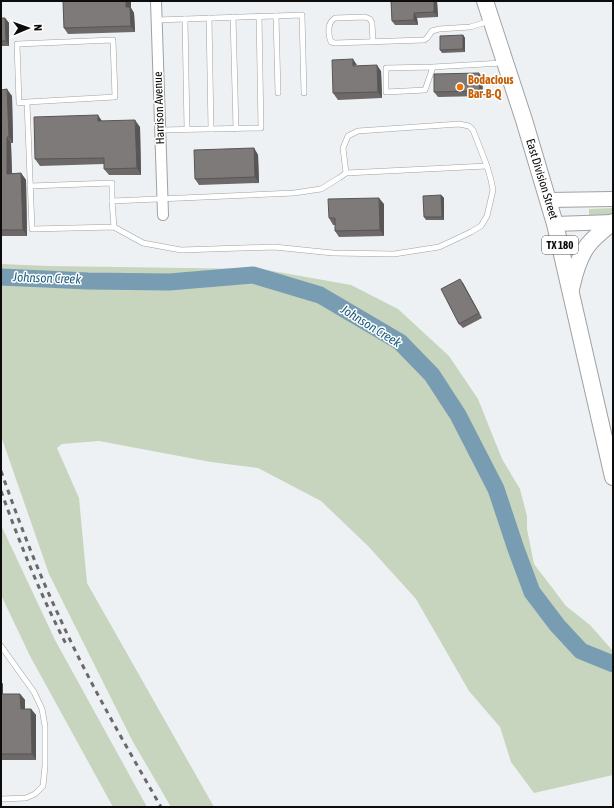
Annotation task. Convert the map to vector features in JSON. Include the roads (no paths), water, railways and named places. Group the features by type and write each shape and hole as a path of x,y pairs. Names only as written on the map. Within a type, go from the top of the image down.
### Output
{"main road":[{"name":"East Division Street","path":"485,1 524,120 555,224 611,457 613,478"},
{"path":"548,200 613,199"},
{"path":"555,224 613,222"},
{"path":"570,291 574,274 587,246 598,234 613,222"}],"street":[{"name":"Harrison Avenue","path":"156,1 163,215"}],"lane":[{"path":"157,20 302,15 304,94"},
{"path":"160,130 261,128 259,16"},
{"path":"276,16 278,93"},
{"path":"233,17 236,128"},
{"path":"373,42 372,23 370,19 365,17 335,18 329,24 330,37 332,42 335,43 373,42 424,40 432,32 439,28 470,27 491,21"},
{"path":"209,18 212,129"},
{"path":"184,19 187,129"},
{"path":"113,40 115,97 27,102 19,103 17,44 113,40"},
{"path":"433,67 425,90 386,92 386,68 505,63"},
{"path":"27,102 32,229 114,227 143,243 181,250 274,247 333,253 394,254 439,247 481,226 487,216 493,190 487,166 473,130 469,126 459,124 358,130 348,136 343,148 346,173"},
{"path":"112,202 294,193 321,189 346,173 487,166"},
{"path":"30,186 112,183 114,227"},
{"path":"1,646 24,676 42,709 45,726 45,766 43,786 35,794 26,798 1,799"}],"waterway":[{"name":"Johnson Creek","path":"1,277 88,281 169,282 253,275 320,295 400,342 432,375 458,415 496,489 532,592 557,625 581,651 613,664"}],"railway":[{"path":"1,471 35,561 70,639 107,712 161,807"},
{"path":"1,491 31,570 67,646"}],"place":[{"name":"Bodacious Bar-B-Q","path":"460,87"}]}
